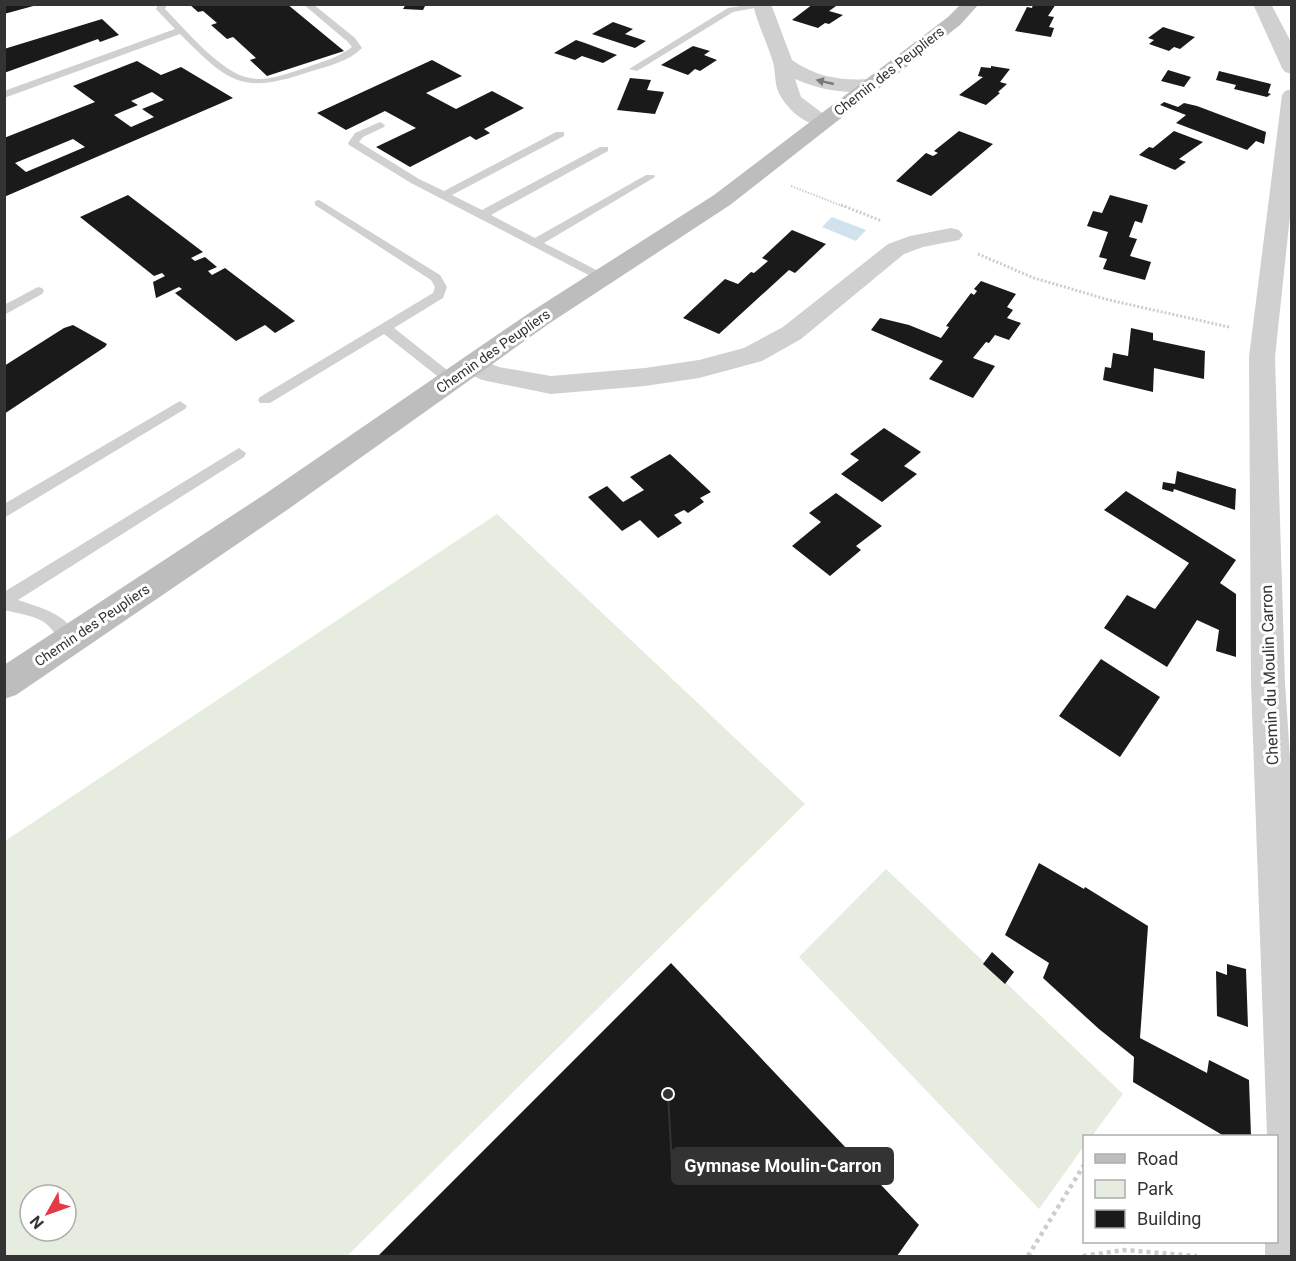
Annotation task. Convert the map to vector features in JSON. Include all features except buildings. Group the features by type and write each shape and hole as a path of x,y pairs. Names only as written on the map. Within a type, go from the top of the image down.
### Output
{"street":[{"name":"Chemin des Peupliers","path":"4,684 276,502 541,317 604,279 722,200 971,4"},
{"path":"1263,4 1292,68"},
{"path":"762,5 783,63 788,90 796,102 811,116 823,121"},
{"path":"783,63 796,73 825,84 851,87 871,85"},
{"name":"Chemin du Moulin Carron","path":"1289,1257 1290,1135 1268,683 1264,335 1283,229 1291,97"},
{"path":"472,365 491,374 551,385 645,377 699,369 753,355 792,333 897,249 918,241 951,235"}],"lane":[{"path":"163,4 159,9 218,63 242,80 260,82 278,79 348,55 357,48 352,40 307,4"},
{"path":"634,69 731,10 762,5"},
{"path":"4,95 182,30"},
{"path":"380,124 359,135 353,143 415,181 537,242 604,279"},
{"path":"444,195 560,134"},
{"path":"482,215 604,148"},
{"path":"537,242 650,177"},
{"path":"265,400 439,296 441,287 436,278 319,203"},
{"path":"4,311 38,291"},
{"path":"384,328 451,380"},
{"path":"4,512 180,406"},
{"path":"4,602 239,453"},
{"path":"4,602 48,616 71,639"}],"path":[{"path":"784,183 892,224"},
{"path":"951,235 976,253 1034,278 1109,300 1264,335"},
{"path":"1028,1257 1083,1167"},
{"path":"1083,1257 1124,1250 1197,1257"}],"green space":[{"path":"497,514 805,804 347,1256 5,1256 5,841"},
{"path":"886,869 1123,1094 1093,1135 1083,1135 1083,1147 1039,1209 799,957"}],"water":[{"path":"832,217 866,230 856,241 822,227"}],"place":[{"name":"Gymnase Moulin-Carron","path":"668,1094"}]}
